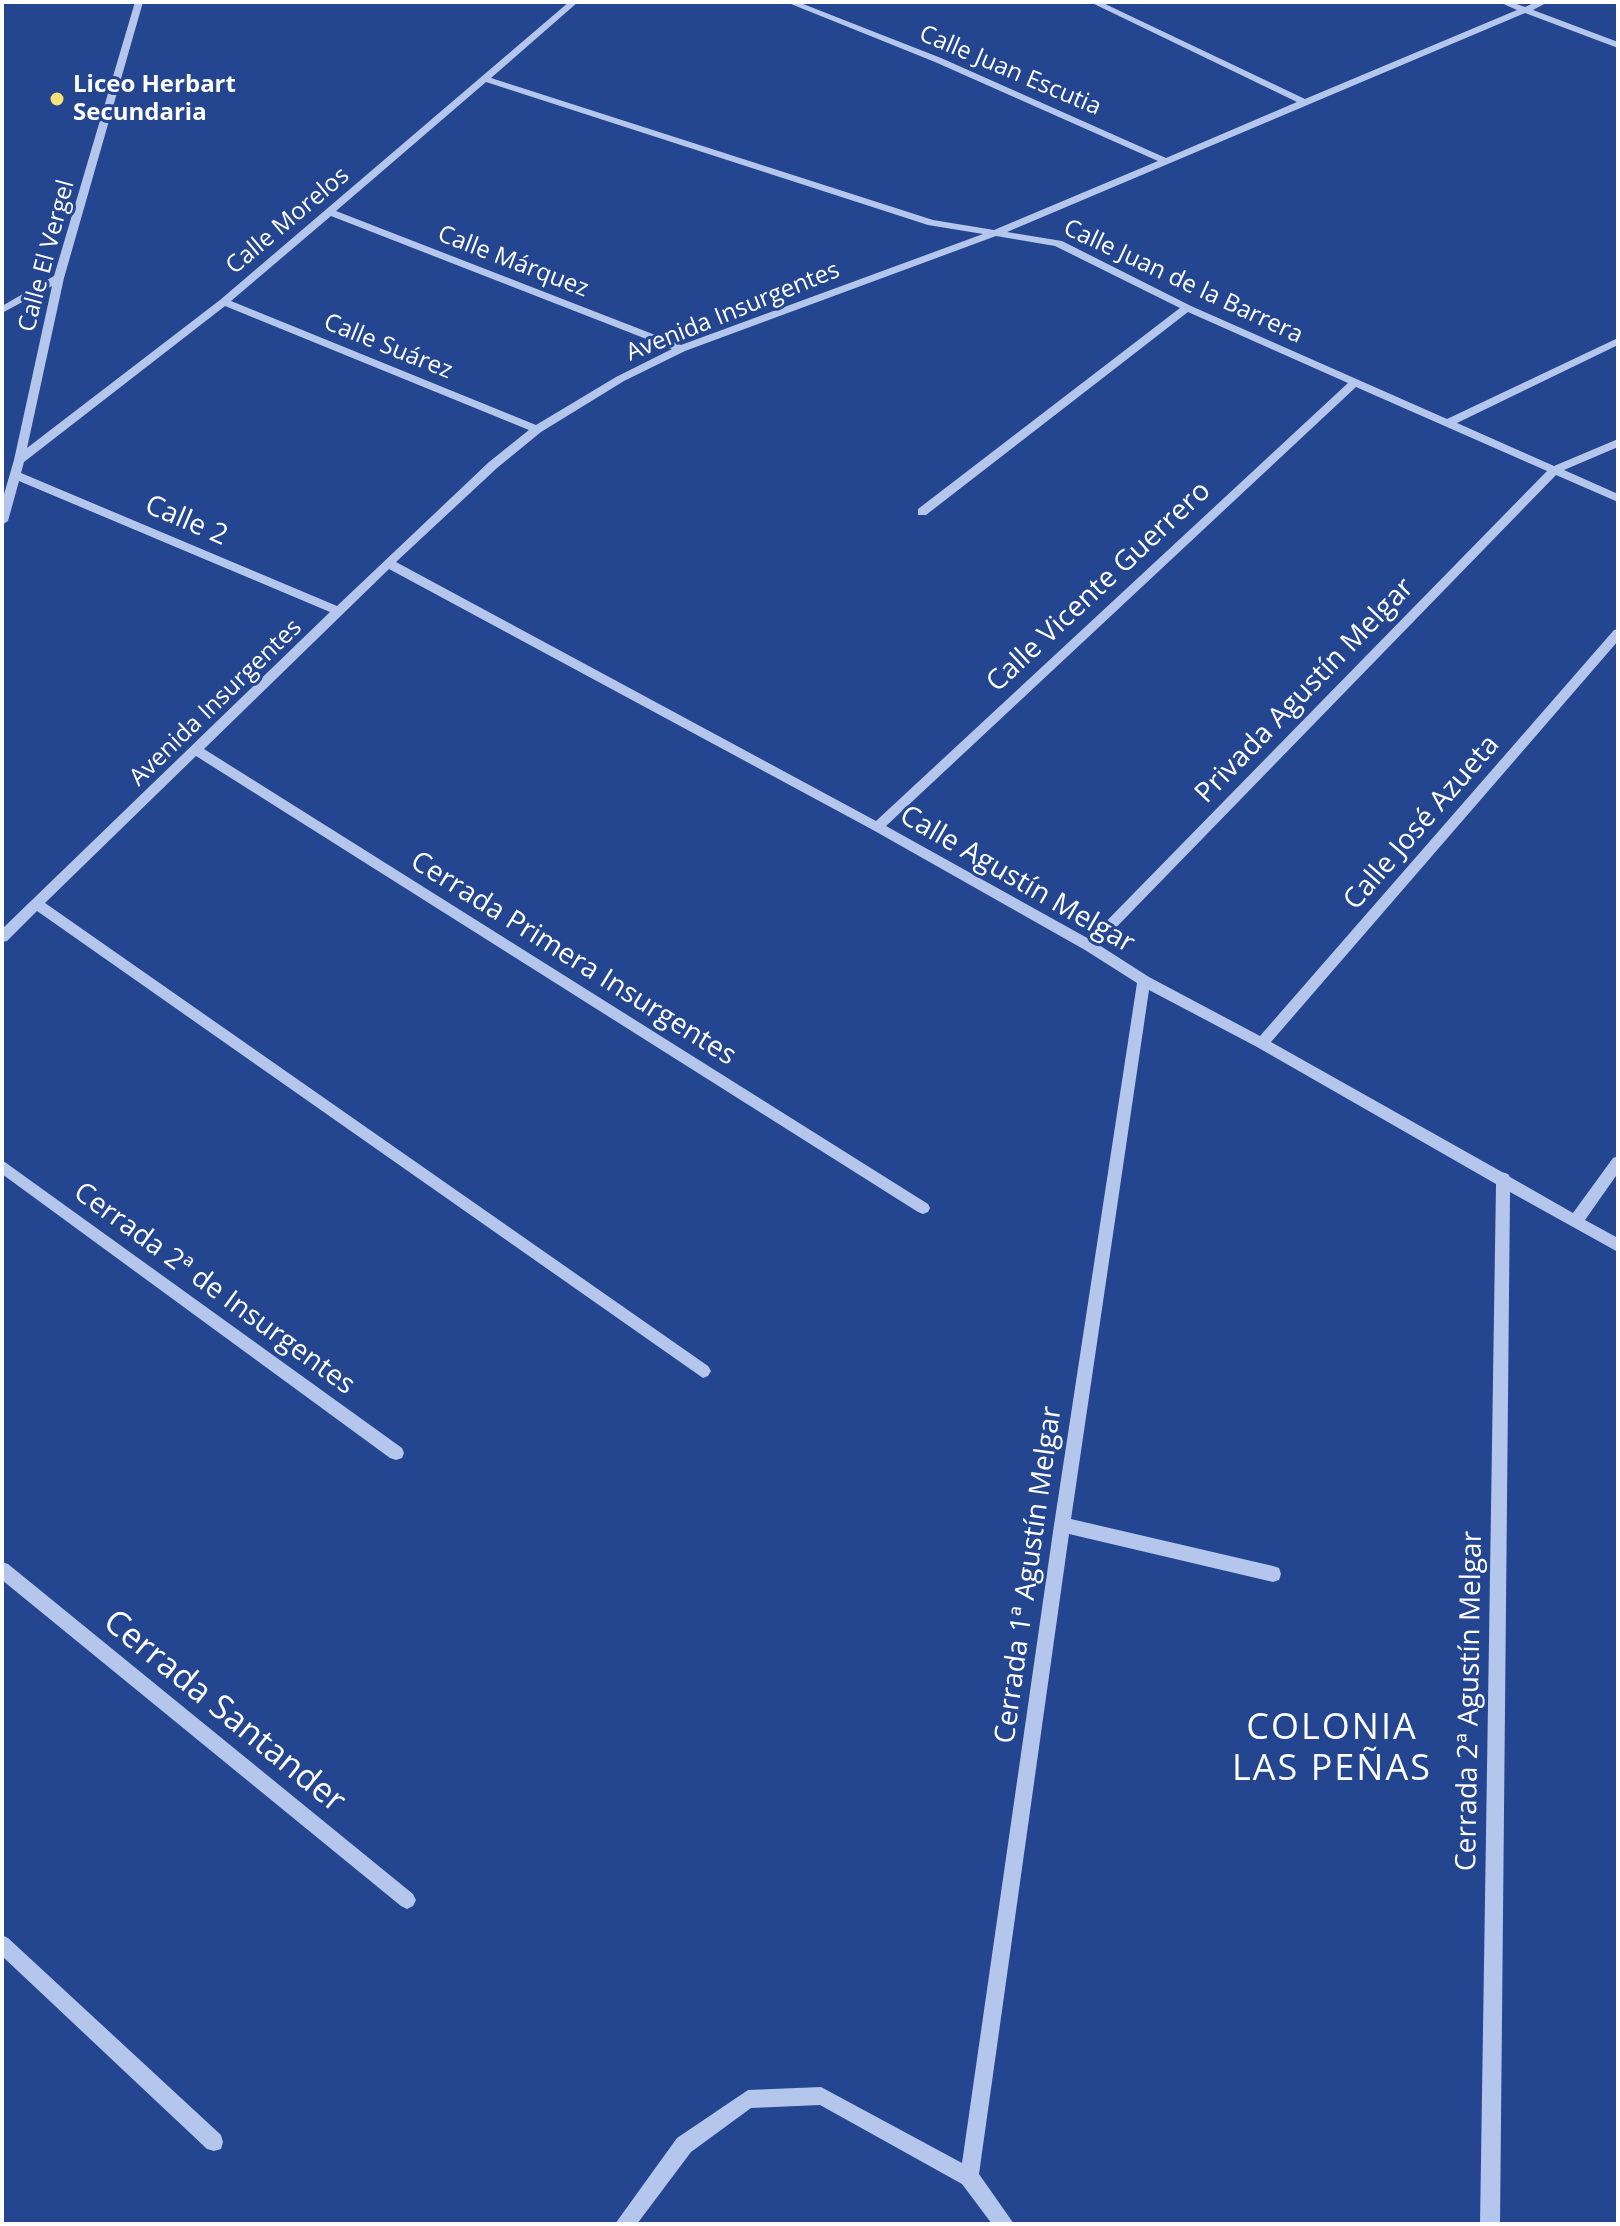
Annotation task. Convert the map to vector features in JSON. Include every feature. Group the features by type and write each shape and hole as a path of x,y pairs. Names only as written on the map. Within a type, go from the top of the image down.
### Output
{"street":[{"name":"Calle El Vergel","path":"2,521 19,460 59,278 139,2"},
{"name":"Calle Morelos","path":"19,460 224,302 574,2"},
{"name":"Calle Juan Escutia","path":"790,2 938,60 1168,162"},
{"path":"1094,2 1306,103"},
{"path":"1503,2 1618,45"},
{"name":"Avenida Insurgentes","path":"2,937 388,563 493,465 537,429 620,379 681,349 998,232 1544,2"},
{"name":"Calle Juan de la Barrera","path":"485,79 931,223 1058,243 1187,308 1618,498"},
{"name":"Calle Márquez","path":"330,212 681,349"},
{"path":"2,310 59,278"},
{"name":"Calle Suárez","path":"224,302 537,429"},
{"path":"922,512 1187,308"},
{"path":"1447,423 1618,341"},
{"name":"Calle Vicente Guerrero","path":"877,827 1355,382"},
{"path":"1556,469 1618,443"},
{"name":"Privada Agustín Melgar","path":"1090,946 1556,469"},
{"name":"Calle 2","path":"15,475 338,611"},
{"name":"Calle Agustín Melgar","path":"388,563 877,827 1090,946 1144,981 1262,1043 1618,1246"},
{"name":"Calle José Azueta","path":"1262,1043 1618,633"},
{"name":"Cerrada Primera Insurgentes","path":"197,751 923,1208"},
{"path":"37,904 703,1371"},
{"name":"Cerrada 1ª Agustín Melgar","path":"969,2177 1144,981"},
{"path":"1575,1222 1618,1162"},
{"name":"Cerrada 2ª de Insurgentes","path":"2,1166 396,1453"},
{"name":"Cerrada 2ª Agustín Melgar","path":"1490,2224 1503,1178"},
{"path":"1062,1525 1273,1574"},
{"name":"Cerrada Santander","path":"2,1570 407,1900"},
{"path":"2,1944 214,2142"},
{"path":"625,2224 684,2145 748,2099 821,2096 969,2177 1004,2224"}],"place":[{"name":"Liceo Herbart Secundaria","path":"57,99"}],"district":[{"name":"COLONIA LAS PEÑAS","path":"1332,1750"}]}
